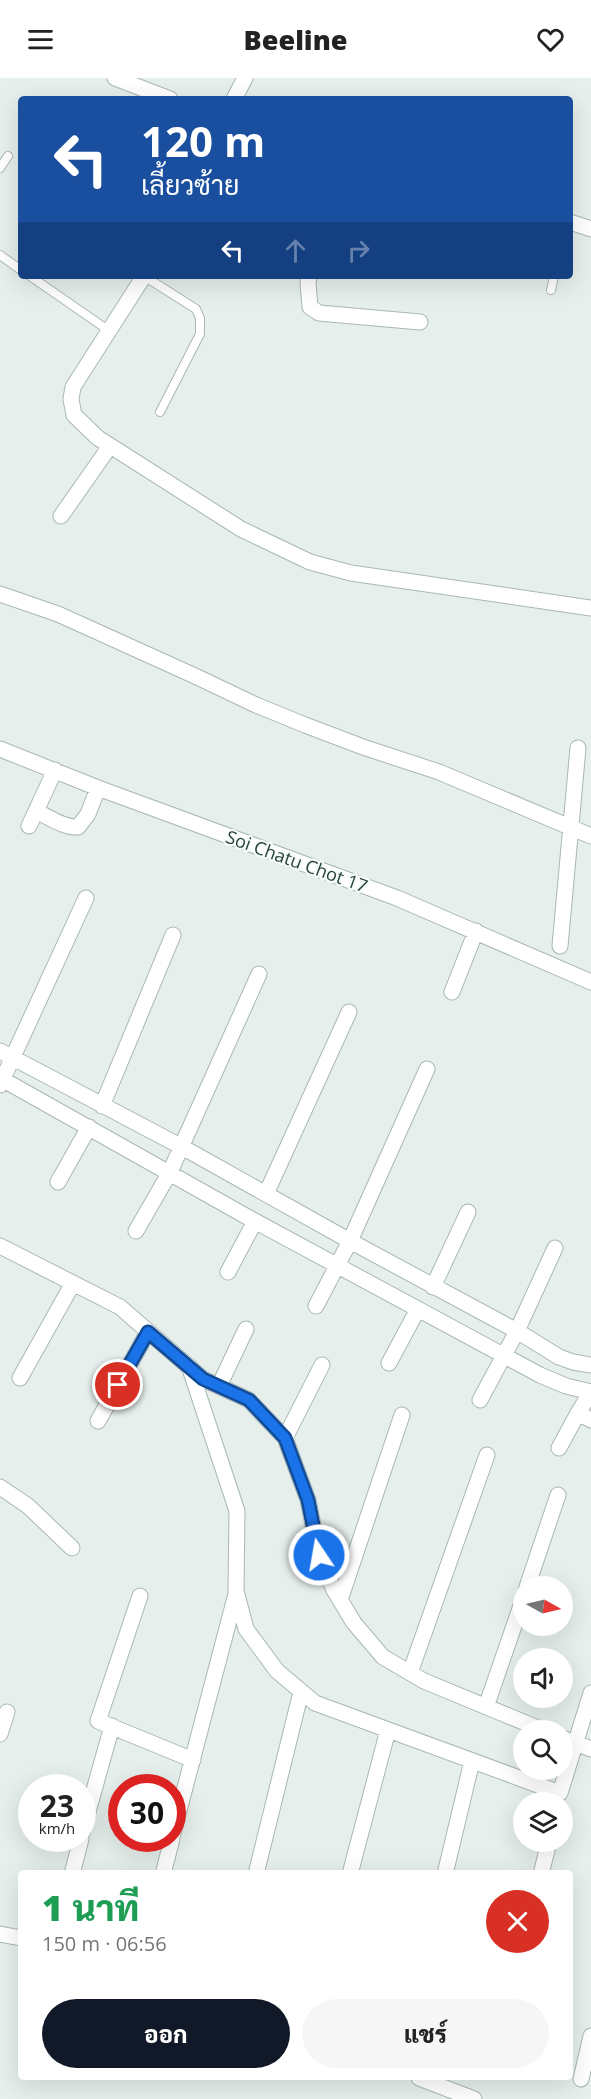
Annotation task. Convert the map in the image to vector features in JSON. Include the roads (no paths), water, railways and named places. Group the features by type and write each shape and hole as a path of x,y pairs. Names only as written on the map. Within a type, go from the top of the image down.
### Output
{"street":[{"path":"115,78 162,96"},
{"path":"235,96 244,78"},
{"path":"573,223 591,229"},
{"path":"142,279 73,387 74,415 98,438 241,529 310,562 351,573 591,608"},
{"path":"309,279 310,308 319,313 420,322"},
{"path":"61,516 110,446"},
{"path":"0,594 58,614 305,726 440,772 591,836"},
{"path":"560,946 578,748"},
{"name":"Soi Chatu Chot 17","path":"0,749 98,788 397,898 591,982"},
{"path":"29,826 55,770"},
{"path":"36,811 62,824 78,827 88,814 98,788"},
{"path":"86,897 6,1054 1,1081 418,1309 549,1378 566,1386 591,1392 585,1416 559,1449"},
{"path":"452,992 476,931"},
{"path":"102,1106 173,935"},
{"path":"136,1231 182,1147 259,974"},
{"path":"266,1194 349,1012"},
{"path":"6,1054 182,1147 433,1287 517,1331 559,1357 591,1365"},
{"path":"316,1306 350,1241 427,1069"},
{"path":"58,1182 88,1127"},
{"path":"433,1287 468,1212"},
{"path":"228,1272 255,1221"},
{"path":"0,1246 120,1307 203,1379 249,1400 285,1438 308,1500 319,1555 340,1600 354,1623 382,1657 424,1681 518,1720"},
{"path":"480,1400 517,1331 555,1248"},
{"path":"20,1377 73,1284"},
{"path":"389,1363 418,1309"},
{"path":"219,1386 246,1329"},
{"path":"98,1421 148,1332"},
{"path":"285,1438 322,1365"},
{"path":"186,1786 236,1591 237,1511 189,1366"},
{"path":"340,1600 402,1415"},
{"path":"410,1673 487,1455"},
{"path":"0,1487 28,1506 72,1548"},
{"path":"531,1576 558,1495"},
{"path":"236,1591 246,1629 277,1671 315,1703 472,1761 545,1792"},
{"path":"141,1596 99,1721 193,1760"},
{"path":"486,1707 513,1629"},
{"path":"257,1870 301,1692"},
{"path":"573,1731 591,1693"},
{"path":"0,1734 7,1712"},
{"path":"96,1783 112,1726"},
{"path":"351,1870 388,1730"},
{"path":"573,1742 591,1749"},
{"path":"446,1870 472,1761"},
{"path":"73,1870 78,1852"},
{"path":"164,1870 168,1852"},
{"path":"542,1870 546,1852"},
{"path":"0,1934 18,1937"},
{"path":"581,2079 591,2036"},
{"path":"424,2080 474,2099"}],"lane":[{"path":"0,168 8,156"},
{"path":"0,255 18,268"},
{"path":"34,279 108,330"},
{"path":"149,279 196,309 200,318 200,334 160,412"},
{"path":"551,290 553,279"}]}
